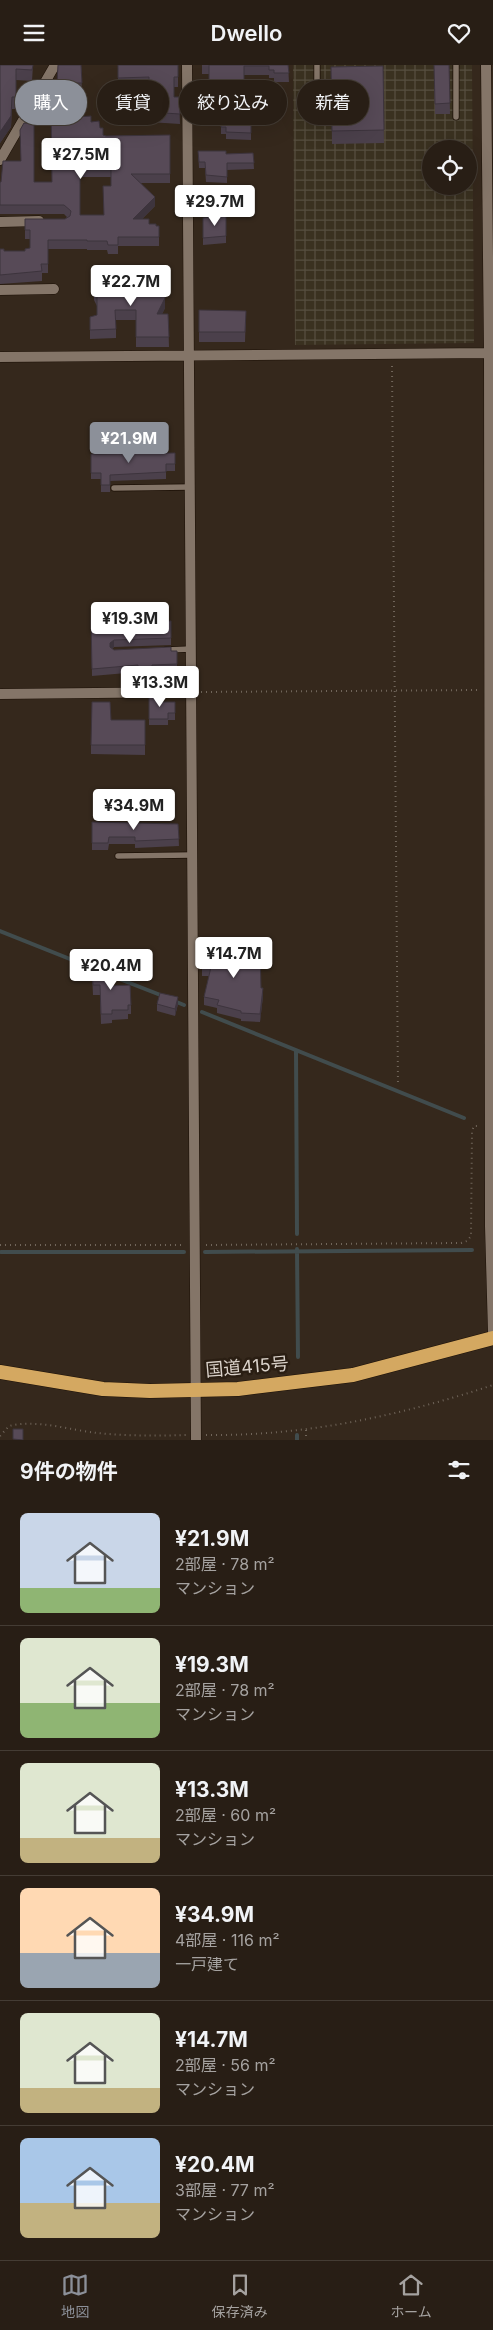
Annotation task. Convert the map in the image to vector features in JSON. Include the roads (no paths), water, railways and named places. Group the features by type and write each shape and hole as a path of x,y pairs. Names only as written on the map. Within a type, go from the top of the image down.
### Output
{"highway":[{"name":"国道415号","path":"0,1372 103,1389 238,1389 354,1375 493,1338"}],"street":[{"path":"0,159 55,65"},
{"path":"187,65 196,1437"},
{"path":"486,65 491,353 490,690 493,1332"},
{"path":"0,222 46,221"},
{"path":"0,290 54,289"},
{"path":"0,357 491,353"},
{"path":"0,694 191,692"}],"lane":[{"path":"317,65 317,80"},
{"path":"456,65 456,117"},
{"path":"114,488 190,487"},
{"path":"162,650 191,649"},
{"path":"118,856 192,855"}],"waterway":[{"path":"0,931 95,969"},
{"path":"104,973 163,996"},
{"path":"174,1001 184,1005"},
{"path":"202,1012 464,1118"},
{"path":"296,1050 297,1234"},
{"path":"297,1249 298,1357"},
{"path":"205,1252 472,1250"},
{"path":"1,1252 184,1252"},
{"path":"297,1435 297,1440"}]}
